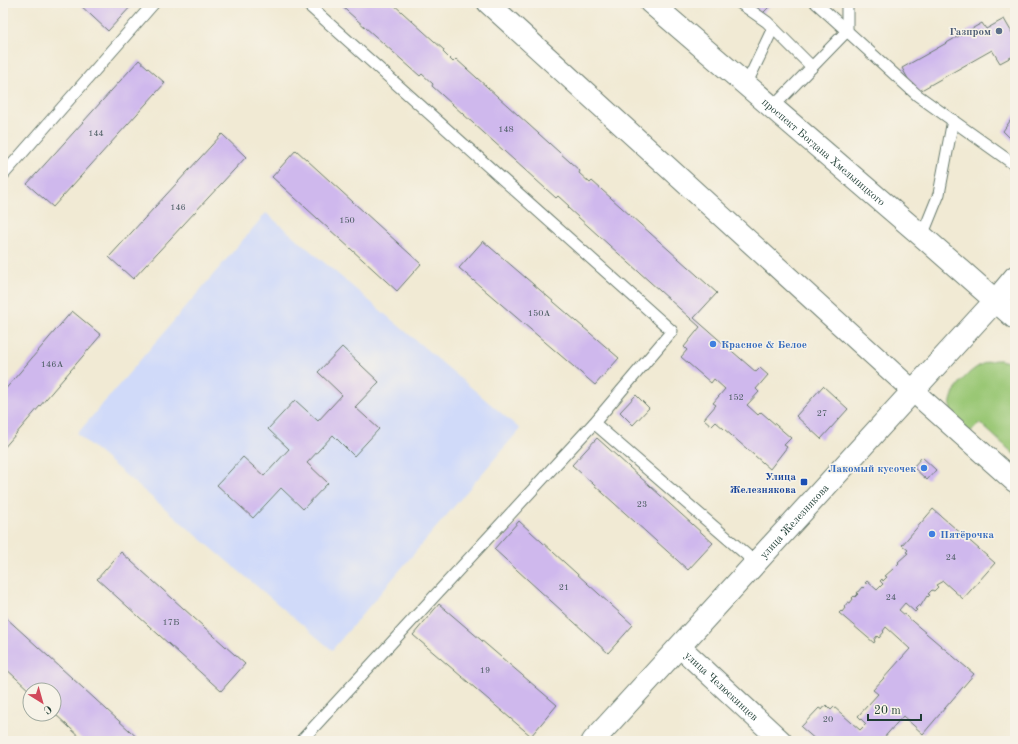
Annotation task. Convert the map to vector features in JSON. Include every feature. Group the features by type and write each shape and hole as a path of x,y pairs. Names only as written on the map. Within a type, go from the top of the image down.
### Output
{"street":[{"path":"488,3 913,391 1015,482"},
{"name":"проспект Богдана Хмельницкого","path":"651,3 922,236 1005,300 1015,318"},
{"name":"улица Железнякова","path":"593,741 913,391 1005,300 1015,277"},
{"name":"улица Челюскинцев","path":"680,647 781,741"}],"lane":[{"path":"3,175 154,3"},
{"path":"301,741 594,423 672,331 306,3"},
{"path":"740,3 767,22 812,67"},
{"path":"816,3 917,95 1015,165"},
{"path":"772,108 846,31 847,3"},
{"path":"746,85 772,28"},
{"path":"922,236 939,194 953,120"},
{"path":"594,423 756,563"}],"shaded area":[{"path":"266,213 520,429 332,650 77,434"}],"green space":[{"path":"993,360 1000,360 1015,366 1015,455 980,423 967,435 953,419 950,408 951,399 955,390 967,375 975,368 983,364"}],"building":[{"path":"78,3 134,3 108,31"},
{"path":"338,3 392,3 444,50 443,52 453,62 456,59 580,171 579,173 590,183 592,181 717,293 694,318 756,372 760,368 768,375 756,389 759,392 747,405 758,415 761,412 791,438 784,445 787,447 770,469 716,422 712,426 704,419 716,405 713,403 725,389 714,379 711,383 681,357 687,350 684,347 700,327 568,208 569,206 558,196 556,198 432,86 433,84 422,74 420,76"},
{"path":"748,3 773,3 761,15"},
{"path":"1004,19 1015,38 1015,55 1000,63 992,50 916,93 902,68 982,23 986,29"},
{"path":"139,60 165,83 53,207 27,184"},
{"path":"1015,114 1015,143 1003,131"},
{"path":"222,134 246,157 133,279 109,257"},
{"path":"296,150 421,264 397,291 272,177"},
{"path":"483,241 619,358 595,385 459,268"},
{"path":"72,311 101,335 3,449 3,392"},
{"path":"342,347 379,382 355,407 379,429 354,456 333,435 307,463 328,483 303,509 281,488 253,518 217,485 243,457 264,476 289,449 268,429 295,400 318,421 342,395 318,372"},
{"path":"823,386 848,409 821,439 796,416"},
{"path":"636,395 649,408 633,425 620,412"},
{"path":"597,438 713,543 688,570 572,465"},
{"name":"Лакомый кусочек","path":"922,457 936,470 927,480 913,467"},
{"path":"933,509 995,563 963,599 943,581 936,585 938,587 928,594 930,595 928,597 927,596 920,607 919,605 915,609 917,610 915,612 905,603 899,610 974,674 923,734 903,716 881,741 817,741 801,727 819,708 822,710 826,705 831,710 834,707 860,730 866,724 858,716 878,694 873,690 910,649 886,627 879,638 877,636 874,640 874,643 839,613 841,611 842,612 848,602 850,603 854,596 855,597 858,594 857,593 862,587 863,588 867,584 865,583 867,581 877,590 883,584 880,581 882,579 883,581 887,577 885,576 908,553 906,552 908,550 902,545"},
{"path":"519,521 633,625 608,653 494,549"},
{"path":"121,552 245,664 221,691 97,579"},
{"path":"439,604 557,705 531,736 413,635"},
{"path":"3,615 141,741 84,741 62,720 62,682 22,682 22,684 3,666"}],"place":[{"name":"Газпром","path":"999,31"},
{"name":"Красное & Белое","path":"713,344"},
{"name":"Лакомый кусочек","path":"924,468"},
{"name":"Улица Железнякова","path":"804,482"},
{"name":"Пятёрочка","path":"932,534"}]}
